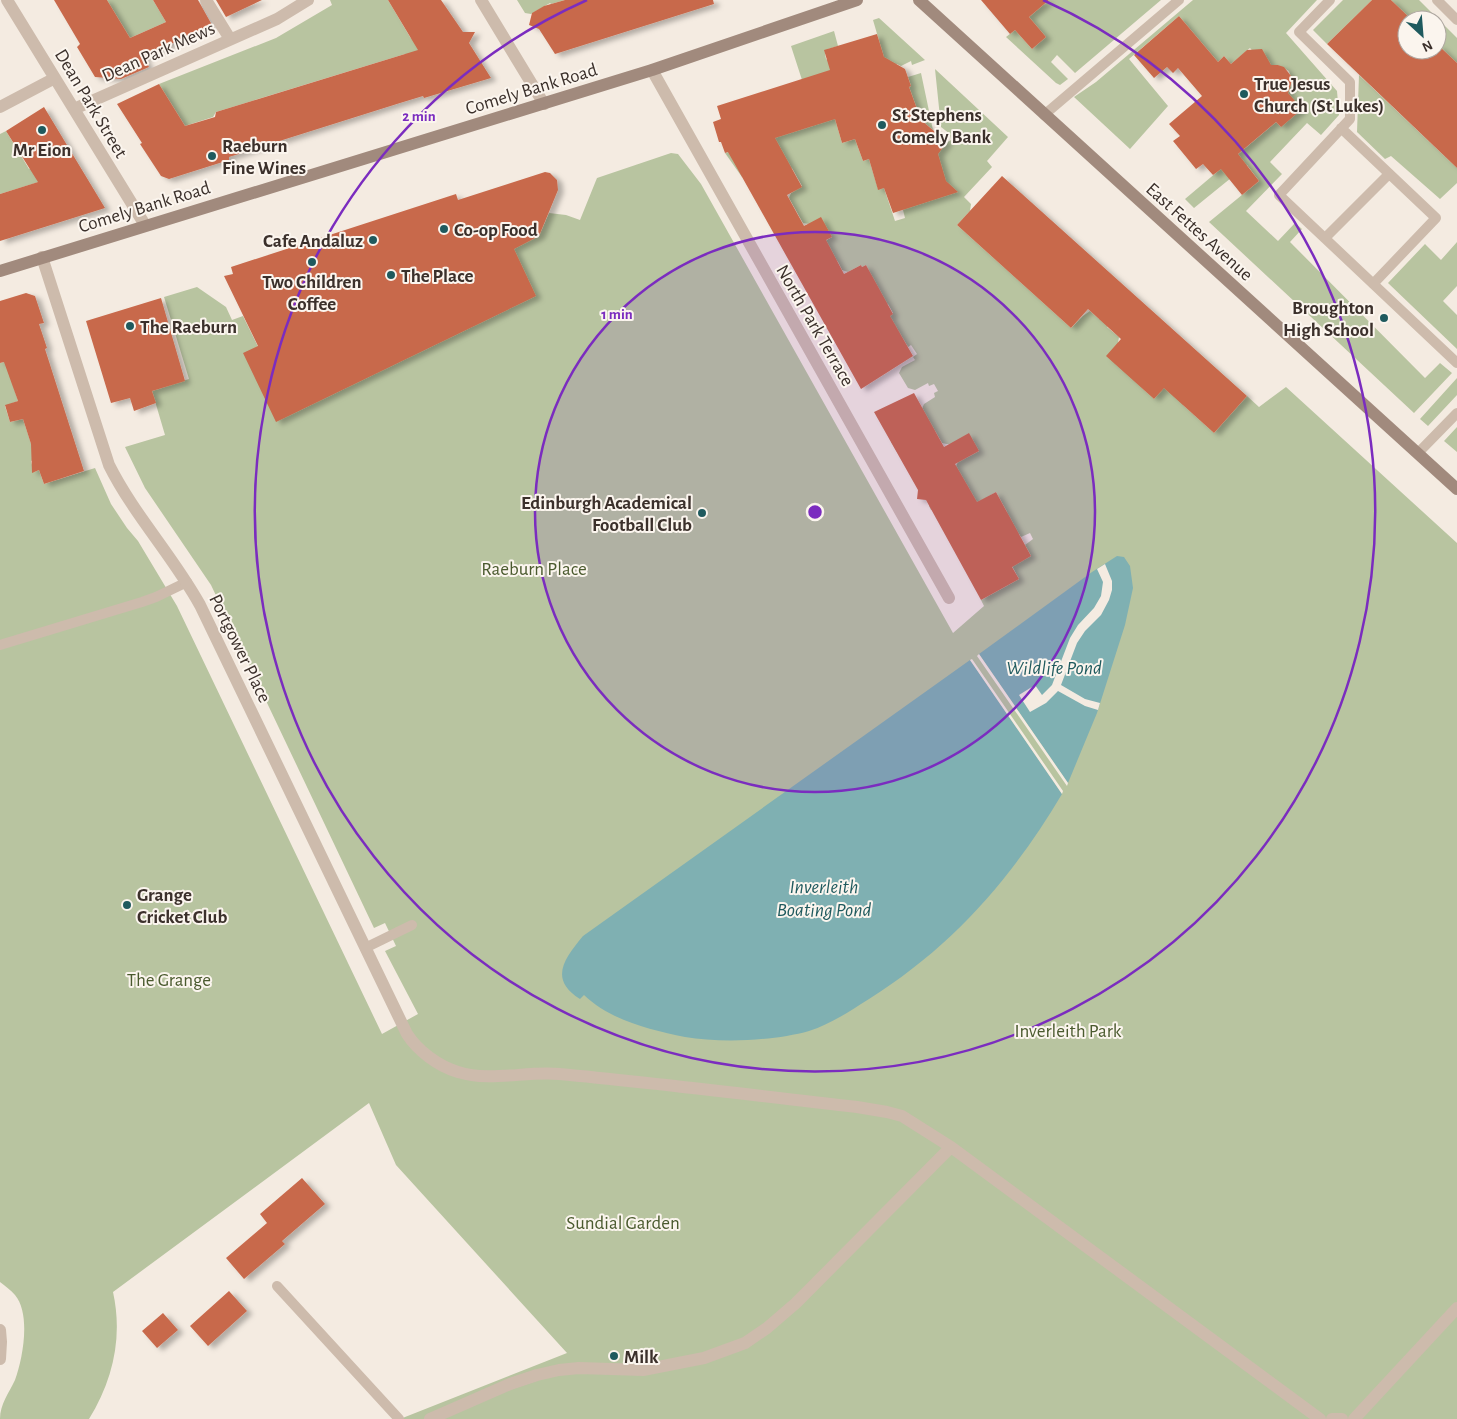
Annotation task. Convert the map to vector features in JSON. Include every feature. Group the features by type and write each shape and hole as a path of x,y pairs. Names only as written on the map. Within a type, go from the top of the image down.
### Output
{"main road":[{"name":"Comely Bank Road","path":"42,256 544,104 652,70 857,0"},
{"name":"East Fettes Avenue","path":"919,0 1457,489"},
{"path":"0,270 42,256"}],"street":[{"name":"Dean Park Street","path":"8,0 145,225"},
{"name":"Dean Park Mews","path":"206,0 230,39"},
{"name":"Dean Park Mews","path":"74,109 277,18 308,0"},
{"path":"481,0 544,104"},
{"name":"North Park Terrace","path":"652,70 949,598"},
{"path":"0,107 55,78"},
{"name":"Portgower Place","path":"42,256 109,465 124,492 187,582 407,1034 421,1051 446,1067 472,1076 557,1074 887,1112 902,1116 951,1147 1320,1419"},
{"path":"430,1419 537,1374 579,1368 643,1370 704,1358 745,1343 767,1328 796,1303 951,1147"},
{"path":"1354,1419 1457,1308"},
{"path":"0,1330 0,1359"},
{"path":"1332,1419 1342,1419"}],"lane":[{"path":"1044,115 1179,0"},
{"path":"1330,0 1299,32 1350,82 1350,119 1280,195 1457,363"},
{"path":"1436,0 1457,20"},
{"path":"1341,128 1436,218 1373,284"},
{"path":"1325,238 1389,174"},
{"path":"1418,453 1457,413"},
{"path":"0,645 142,602 187,582"},
{"path":"365,948 412,925"},
{"path":"277,1286 399,1419"}],"green space":[{"path":"107,0 153,0 166,22 130,38"},
{"path":"330,0 388,0 410,37 424,51 411,55 405,54 216,112 213,117 185,126 159,84 276,38 332,5"},
{"path":"517,0 565,0 550,3 531,14 525,13"},
{"path":"1049,0 1161,0 1075,73 1057,55 1051,62 1068,79 1060,85 1006,37 1015,30 1032,49 1046,37 1029,17"},
{"path":"1193,0 1317,0 1286,33 1337,91 1339,115 1321,135 1307,123 1270,162 1282,174 1246,211 1278,241 1295,223 1302,229 1290,242 1425,378 1440,363 1452,373 1414,413 1209,222 1259,181 1247,165 1194,208 1185,199 1276,122 1281,127 1287,92 1292,81 1289,71 1278,65 1267,68 1250,48 1231,64 1224,56 1218,62 1179,16 1129,59 1168,106 1130,149 1074,97 1096,82"},
{"path":"1343,0 1372,0 1327,44 1313,30"},
{"path":"1391,0 1419,0 1429,10 1402,10"},
{"path":"879,18 925,60 912,65 911,61 901,66 897,64 887,68 873,20"},
{"path":"1447,28 1457,38 1457,63 1447,54"},
{"path":"834,31 838,46 828,49 825,54 826,59 832,63 831,105 842,143 855,139 863,161 869,159 878,189 884,188 895,221 905,218 903,210 936,149 951,140 950,134 941,127 935,69 1008,137 987,161 992,167 964,197 971,204 970,211 957,225 1071,328 1090,311 1099,319 1108,309 1117,316 1107,327 1119,337 1118,343 1142,388 1154,399 1164,387 1190,396 1183,405 1214,433 1247,396 1259,407 1286,387 1457,543 1457,1419 400,1419 567,1353 396,1165 369,1103 113,1292 117,1325 114,1358 104,1389 89,1419 0,1419 3,1403 15,1380 21,1360 24,1324 20,1303 13,1293 0,1282 0,363 11,360 10,376 18,401 5,406 10,422 23,419 36,459 31,461 34,472 39,470 44,484 95,468 111,504 138,541 177,606 382,1034 418,1014 385,951 396,946 385,923 374,928 211,585 145,488 125,447 165,435 152,391 189,379 164,297 197,287 226,307 232,320 243,316 268,367 539,236 549,213 566,215 580,220 597,178 671,153 678,154 701,184 953,633 984,606 981,600 1019,579 1012,566 1031,556 1025,545 1033,539 1030,533 1021,537 1019,534 1007,541 995,518 1007,512 996,492 977,503 969,489 931,510 929,506 941,499 958,462 979,451 942,443 935,431 897,452 891,442 927,422 921,411 924,404 935,397 934,393 938,391 934,384 929,386 928,383 915,390 908,388 899,373 902,367 915,360 913,357 917,354 911,345 908,347 889,316 893,313 888,304 884,306 868,277 871,275 866,265 862,267 861,265 848,272 842,270 838,262 820,244 832,237 809,224 803,223 789,198 791,193 802,186 792,168 788,170 768,162 742,177 725,153 812,126 802,80 791,46"},
{"path":"921,73 933,130 921,120 909,87 911,86 908,77"},
{"path":"1359,75 1457,168 1457,183 1440,199 1391,156 1385,159 1357,132"},
{"path":"6,131 29,169 35,166 45,180 0,194 0,134"},
{"path":"1457,242 1457,286 1443,301 1457,315 1457,349 1388,283 1425,244 1441,260"},
{"path":"1457,378 1457,395 1428,426 1420,419"},
{"path":"1457,427 1457,452 1444,441"}],"water":[{"name":"Wildlife Pond","path":"1117,556 1124,557 1130,566 1133,588 1125,625 1097,713 1068,783 979,654"},
{"name":"Inverleith Boating Pond","path":"970,660 1062,794 1023,854 1001,882 954,933 928,956 869,999 833,1021 809,1031 764,1039 699,1039 658,1031 618,1017 594,1004 584,995 580,999 564,984 562,976 566,960 583,936"}],"pier":[{"path":"1105,564 1112,581 1109,600 1101,615 1085,631 1077,643 1061,685 1085,699 1100,703 1098,710 1085,706 1058,691 1046,703 1030,712 1019,695 1035,685 1042,695 1052,685 1070,638 1101,596 1103,582 1097,569"},
{"path":"979,654 1068,783 1067,786 977,656"},
{"path":"972,659 1063,791 1062,794 970,660"}],"building":[{"path":"54,0 107,0 130,38 166,22 153,0 198,0 212,25 143,57 149,67 121,79 95,77 77,47 80,44"},
{"path":"216,0 262,0 226,17"},
{"path":"388,0 441,0 463,32 475,32 469,43 491,78 424,98 423,96 400,103 229,157 229,160 169,179 161,176 117,104 159,84 185,126 215,117 216,112 418,50"},
{"path":"565,0 713,0 714,4 555,54 539,29 529,25 532,13 544,6"},
{"path":"981,0 1049,0 1029,17 1046,37 1032,49 1015,30 1010,34"},
{"path":"1372,0 1391,0 1402,10 1397,10 1397,60 1447,60 1447,54 1457,63 1457,168 1327,44"},
{"name":"True Jesus Church (St Lukes)","path":"1179,16 1218,62 1224,56 1231,64 1247,50 1262,49 1271,65 1284,67 1291,76 1292,81 1288,93 1302,109 1281,127 1276,122 1238,154 1259,181 1242,195 1221,169 1213,175 1203,164 1196,169 1173,141 1180,136 1169,124 1202,96 1178,68 1173,73 1167,67 1154,78 1134,55"},
{"path":"877,34 884,57 905,69 911,86 909,87 921,120 947,142 938,154 946,181 958,192 893,213 884,188 878,190 869,159 863,161 855,139 842,143 835,119 775,138 802,187 787,195 804,226 821,217 832,237 826,240 844,274 861,265 862,267 866,265 893,314 890,316 913,356 861,389 728,152 725,153 721,142 719,142 713,122 721,119 717,106 830,70 824,50"},
{"path":"44,107 105,208 0,241 0,194 38,182 6,131"},
{"path":"545,172 550,173 557,180 558,190 539,236 514,249 536,296 276,422 243,353 258,346 224,276 233,274 231,267 456,194 458,200"},
{"path":"1002,176 1247,396 1214,433 1164,388 1154,399 1106,356 1121,339 1088,309 1071,328 957,225"},
{"path":"26,293 35,296 44,323 39,324 47,348 45,349 84,471 44,484 39,470 32,473 31,444 23,419 10,422 5,405 18,401 4,362 0,363 0,301"},
{"path":"161,298 185,381 152,391 156,403 134,411 130,398 111,403 86,321"},
{"path":"914,393 944,447 969,433 979,451 955,464 977,502 996,492 1031,556 1012,567 1019,579 981,600 926,500 917,499 918,490 874,412"},
{"path":"302,1178 325,1204 282,1241 285,1244 244,1279 226,1258 267,1223 260,1214"},
{"path":"229,1291 247,1311 208,1346 190,1326"},
{"path":"163,1313 178,1330 157,1348 142,1331"}],"place":[{"name":"True Jesus Church (St Lukes)","path":"1244,94"},
{"name":"St Stephens Comely Bank","path":"882,125"},
{"name":"Mr Eion","path":"42,130"},
{"name":"Raeburn Fine Wines","path":"212,156"},
{"name":"Co-op Food","path":"444,229"},
{"name":"Cafe Andaluz","path":"373,240"},
{"name":"Two Children Coffee","path":"312,262"},
{"name":"The Place","path":"391,275"},
{"name":"Broughton High School","path":"1384,318"},
{"name":"The Raeburn","path":"130,326"},
{"name":"Edinburgh Academical Football Club","path":"702,513"},
{"name":"Grange Cricket Club","path":"127,905"},
{"name":"Milk","path":"614,1356"}],"park label":[{"name":"Raeburn Place","path":"534,568"},
{"name":"The Grange","path":"169,979"},
{"name":"Inverleith Park","path":"1068,1030"},
{"name":"Sundial Garden","path":"623,1222"}]}
